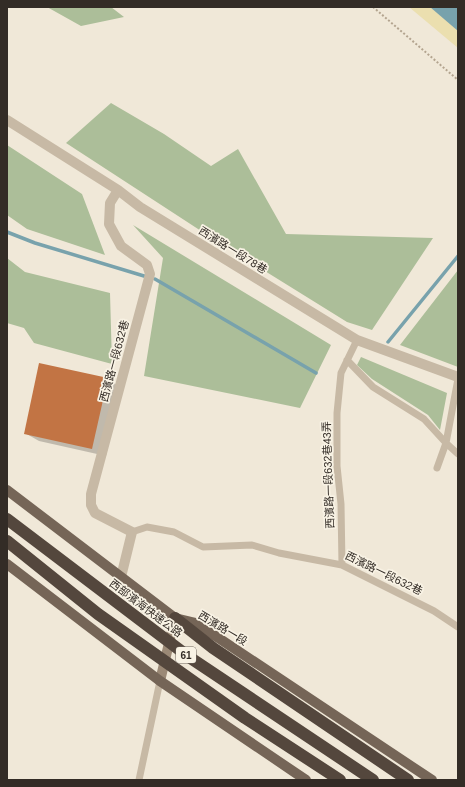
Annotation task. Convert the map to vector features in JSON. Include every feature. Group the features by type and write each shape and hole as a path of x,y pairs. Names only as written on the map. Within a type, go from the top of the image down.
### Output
{"highway":[{"name":"西部濱海快速公路","path":"7,519 189,657 373,780"},
{"name":"61","path":"7,541 98,614 245,718 340,780"},
{"path":"175,618 222,654 408,780"}],"main road":[{"name":"西濱路一段","path":"7,490 175,618 196,623 432,780"},
{"path":"7,564 160,681 306,780"}],"street":[{"name":"西濱路一段78巷","path":"7,120 118,190 140,207 357,340 458,378"},
{"name":"西濱路一段632巷","path":"118,190 110,203 109,224 121,246 147,265 150,274 91,494 91,505 95,513 132,532"},
{"path":"121,577 132,532"},
{"path":"160,681 175,618"}],"lane":[{"name":"西濱路一段632巷43弄","path":"342,564 341,504 337,466 337,413 341,373 357,340"},
{"path":"347,360 373,387 424,419 458,454"},
{"path":"437,468 446,443 458,378"},
{"name":"西濱路一段632巷","path":"132,532 147,527 174,532 203,547 252,544 279,553 342,564 434,611 458,627"},
{"path":"139,780 160,681"}],"path":[{"path":"373,7 458,80"}],"green space":[{"path":"47,7 111,7 124,17 81,26"},
{"path":"111,103 164,134 211,166 238,149 286,234 433,238 372,330 347,322 218,242 66,143"},
{"path":"7,145 82,194 105,255 27,229 7,215"},
{"path":"133,225 331,345 300,408 144,376 163,258"},
{"path":"7,258 25,272 110,293 112,364 34,343 24,328 7,323"},
{"path":"458,270 458,367 400,345"},
{"path":"361,357 447,393 440,430 428,415 372,379 357,365"}],"sand":[{"path":"409,7 458,7 458,48"}],"water":[{"path":"430,7 458,7 458,31"}],"building":[{"path":"39,363 108,378 92,449 24,434"}],"waterway":[{"path":"7,232 35,243 144,276"},
{"path":"388,342 458,256"},
{"path":"155,279 316,373"}]}
